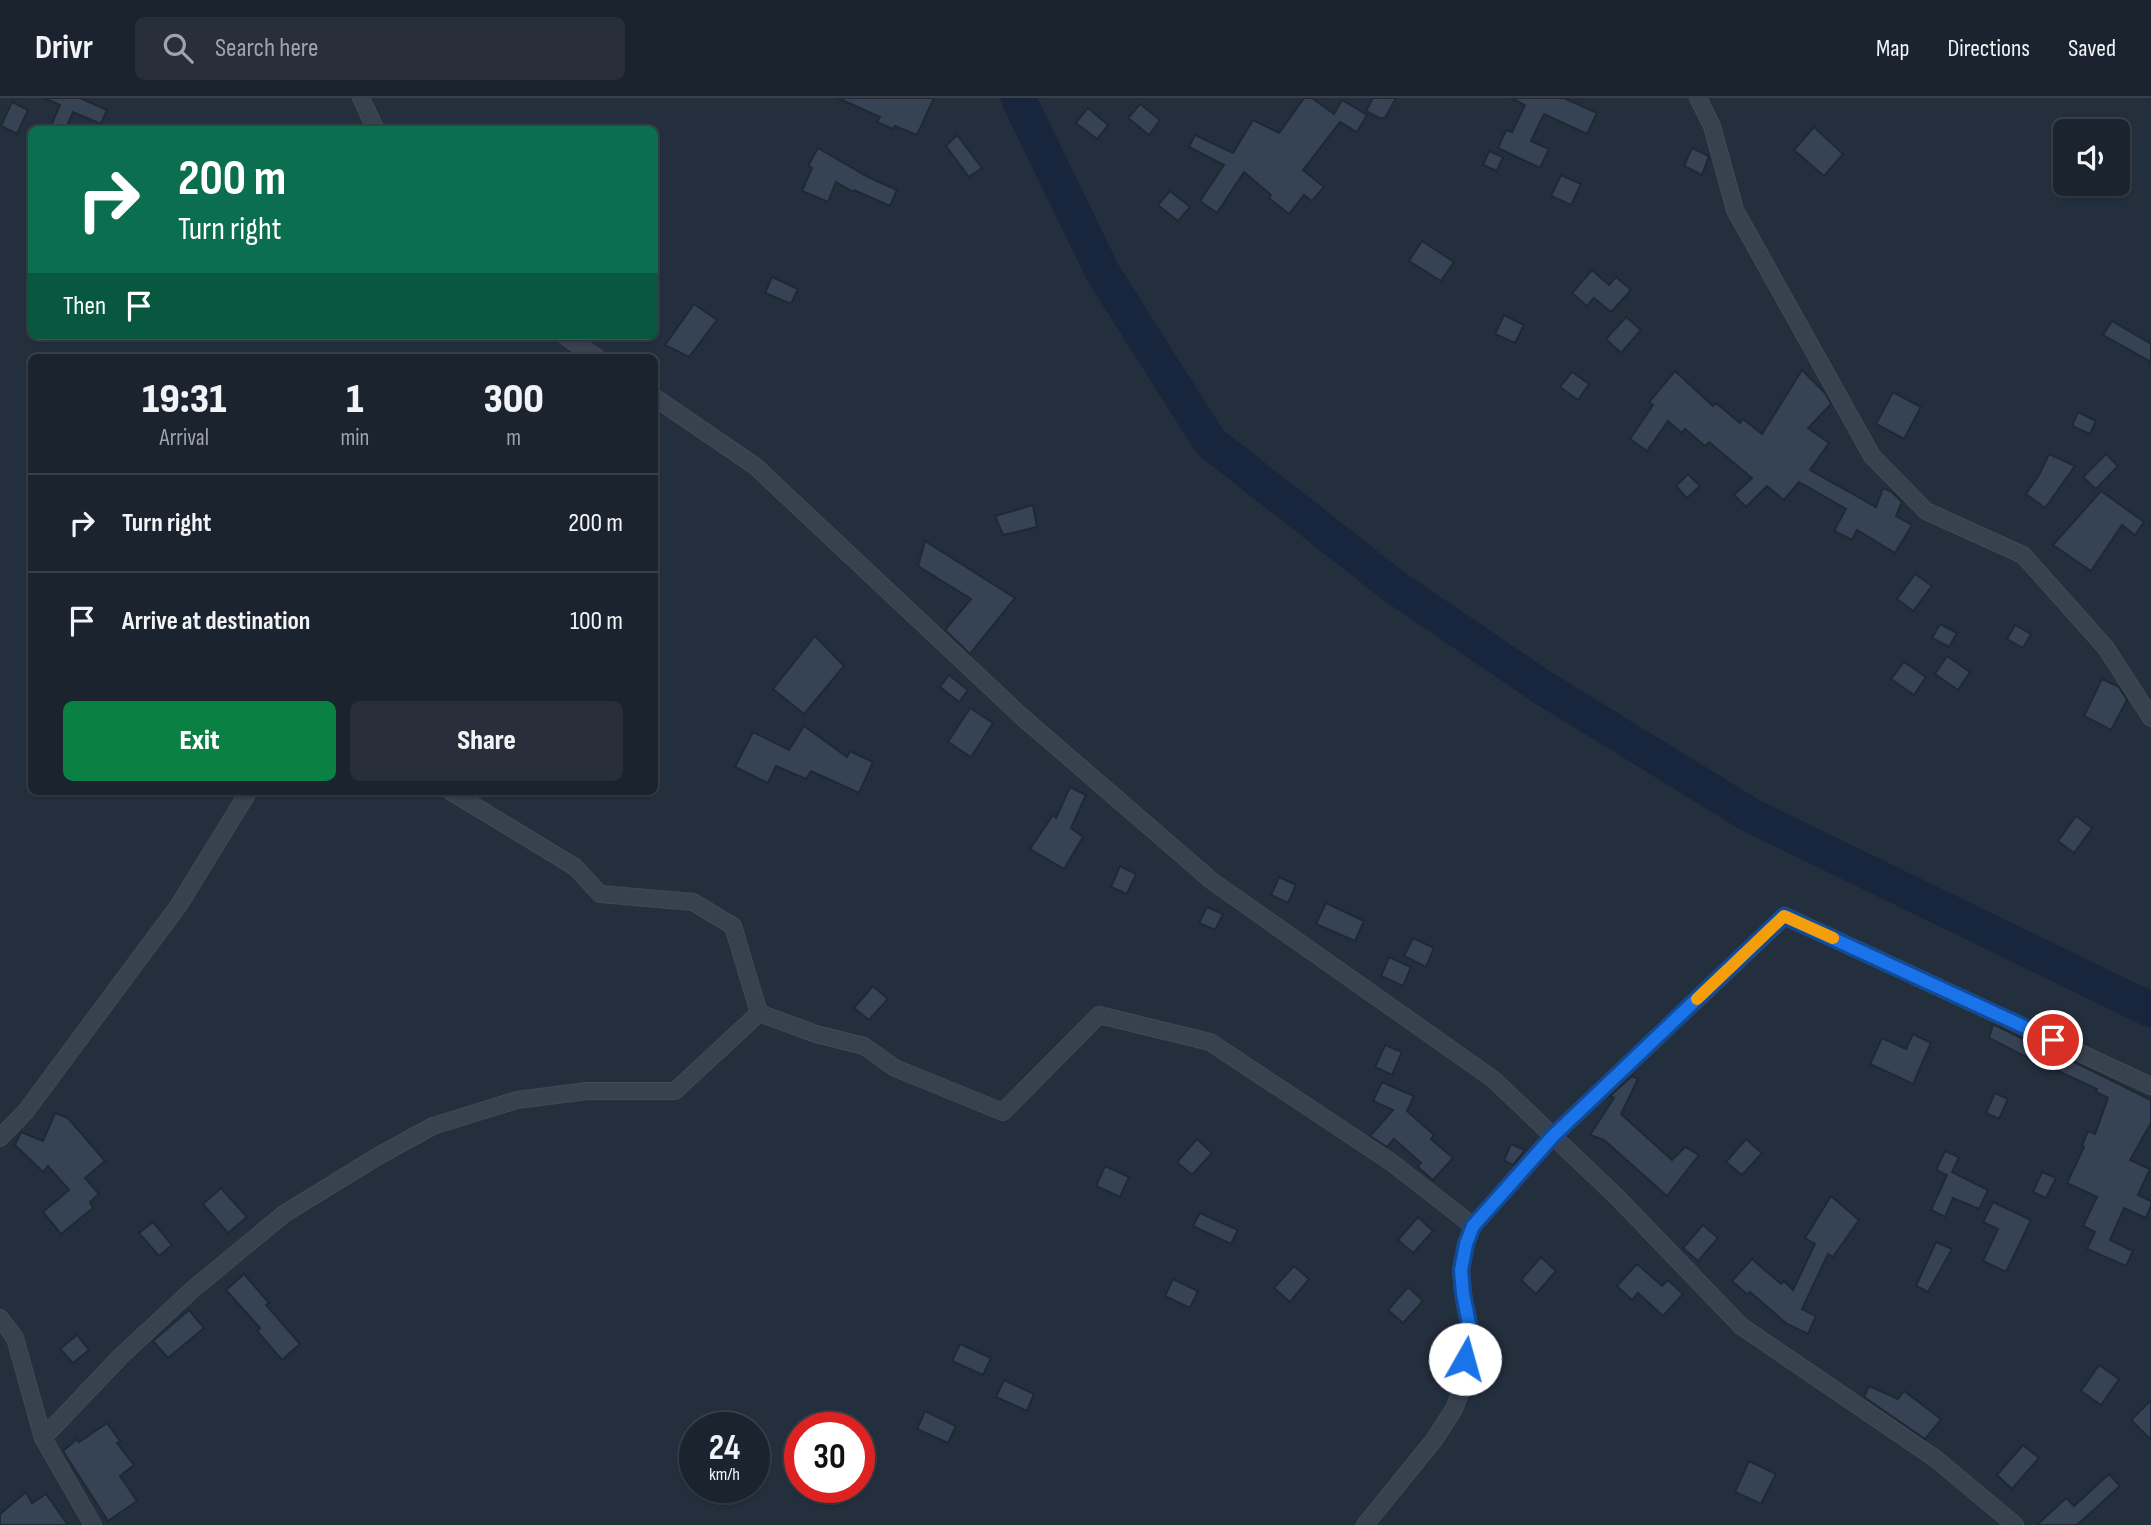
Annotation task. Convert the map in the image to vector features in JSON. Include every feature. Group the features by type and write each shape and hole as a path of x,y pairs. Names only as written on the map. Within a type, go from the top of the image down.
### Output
{"street":[{"path":"361,98 374,126"},
{"path":"1698,98 1712,126 1735,210 1872,456 1926,511 2023,555 2106,648 2151,718"},
{"path":"571,340 592,354"},
{"path":"658,400 755,466 1020,715 1212,881 1493,1079 1616,1196 1741,1326 1936,1460 2015,1525"},
{"path":"0,1138 26,1111 179,905 247,795"},
{"path":"457,795 575,867 600,894 693,902 733,926 759,1013"},
{"path":"1365,1525 1434,1440 1454,1409 1465,1380 1469,1324 1461,1270 1473,1226 1553,1136 1784,916 2151,1086"},
{"path":"759,1013 816,1034 864,1046 895,1068 1003,1112 1100,1015 1210,1042 1391,1162 1473,1226"},
{"path":"43,1438 121,1356 192,1290 284,1214 380,1156 433,1126 517,1100 587,1091 675,1091 759,1013"},
{"path":"0,1318 15,1338 43,1438 93,1525"}],"building":[{"path":"44,98 80,98 107,110 101,124 73,112 67,126 51,126 60,105"},
{"path":"838,98 934,98 917,135 877,122 880,117"},
{"path":"1304,98 1312,98 1334,114 1342,100 1367,115 1357,132 1340,122 1303,170 1324,187 1312,201 1304,195 1289,214 1244,172 1217,213 1200,201 1224,165 1189,147 1195,135 1233,153 1253,120 1279,133"},
{"path":"1373,98 1396,98 1385,118 1366,111"},
{"path":"1511,98 1564,98 1597,113 1587,134 1544,114 1531,141 1549,149 1540,168 1498,148 1506,130 1512,132 1525,105"},
{"path":"12,102 28,110 17,134 1,126"},
{"path":"1140,104 1160,120 1149,135 1128,118"},
{"path":"1088,108 1108,125 1097,139 1076,123"},
{"path":"1814,127 1843,154 1824,176 1794,150"},
{"path":"957,135 982,168 969,177 946,146"},
{"path":"818,148 868,177 897,190 890,206 854,190 853,192 836,182 828,202 802,191 812,168 808,166"},
{"path":"1692,148 1709,156 1702,175 1684,166"},
{"path":"1489,151 1503,157 1497,171 1483,165"},
{"path":"1561,175 1581,184 1571,205 1551,196"},
{"path":"1170,191 1190,207 1178,221 1158,205"},
{"path":"1422,241 1454,262 1441,281 1409,261"},
{"path":"1592,270 1609,285 1616,277 1631,290 1611,312 1594,298 1587,306 1572,293"},
{"path":"772,277 798,289 791,304 765,293"},
{"path":"694,304 717,320 689,357 665,345"},
{"path":"1504,315 1524,325 1515,343 1495,334"},
{"path":"1626,317 1641,330 1621,353 1606,339"},
{"path":"2112,321 2151,344 2151,362 2103,335"},
{"path":"1802,370 1825,393 1831,404 1808,428 1829,443 1810,470 1876,507 1883,488 1892,492 1902,502 1896,516 1912,525 1895,553 1857,530 1852,540 1834,531 1846,509 1799,482 1784,500 1767,486 1746,507 1734,495 1752,478 1709,442 1705,446 1685,429 1682,433 1668,421 1647,451 1630,439 1653,405 1649,402 1675,371 1713,406 1716,403 1740,423 1743,419 1762,434"},
{"path":"1572,372 1589,384 1578,400 1560,387"},
{"path":"1893,392 1921,407 1904,439 1876,424"},
{"path":"2078,412 2096,421 2090,434 2072,426"},
{"path":"2049,454 2075,466 2045,508 2026,494"},
{"path":"2106,454 2118,466 2096,489 2083,477"},
{"path":"1688,474 1700,486 1687,498 1676,486"},
{"path":"2101,491 2144,522 2135,535 2122,525 2091,571 2053,545"},
{"path":"1033,505 1037,527 1003,535 995,516"},
{"path":"925,541 1015,598 970,654 945,630 971,599 918,566"},
{"path":"1915,574 1932,586 1913,611 1897,599"},
{"path":"1940,624 1957,633 1949,647 1932,638"},
{"path":"2015,625 2031,634 2023,648 2007,639"},
{"path":"815,636 844,666 804,714 773,689"},
{"path":"1947,656 1970,672 1958,690 1935,674"},
{"path":"1904,662 1926,677 1914,695 1891,679"},
{"path":"949,675 968,690 959,702 940,687"},
{"path":"2102,679 2119,687 2127,700 2111,730 2084,716"},
{"path":"970,708 993,723 971,757 948,742"},
{"path":"804,726 847,757 850,751 873,762 859,793 811,771 806,779 776,766 768,783 735,767 753,732 789,750"},
{"path":"1070,787 1086,795 1071,828 1083,837 1064,869 1030,849 1053,815 1056,818"},
{"path":"2076,816 2092,828 2074,853 2058,841"},
{"path":"1120,866 1136,874 1127,894 1111,887"},
{"path":"1279,877 1296,885 1288,903 1271,895"},
{"path":"1326,903 1364,921 1355,941 1316,924"},
{"path":"1207,907 1223,914 1215,930 1199,923"},
{"path":"1413,938 1434,948 1426,967 1404,956"},
{"path":"1389,957 1411,967 1403,986 1381,976"},
{"path":"873,986 888,999 869,1020 854,1008"},
{"path":"1993,1024 2035,1045 2028,1058 1989,1038"},
{"path":"1913,1034 1931,1043 1913,1084 1870,1064 1882,1038 1906,1049"},
{"path":"1385,1045 1402,1052 1392,1075 1375,1067"},
{"path":"2050,1050 2151,1100 2151,1123 2130,1160 2150,1169 2138,1195 2151,1201 2151,1206 2146,1218 2124,1208 2110,1240 2133,1251 2126,1266 2087,1249 2095,1232 2083,1226 2097,1197 2067,1183 2084,1147 2082,1146 2088,1131 2095,1134 2108,1098 2096,1092 2097,1089 2043,1064"},
{"path":"1632,1076 1638,1079 1621,1114 1672,1160 1685,1147 1699,1155 1667,1196 1604,1140 1590,1135 1614,1098 1610,1096"},
{"path":"1382,1082 1414,1096 1407,1111 1434,1135 1431,1139 1453,1158 1433,1180 1418,1167 1421,1163 1394,1139 1387,1147 1370,1136 1393,1110 1373,1101"},
{"path":"1995,1093 2008,1099 1999,1119 1986,1113"},
{"path":"55,1113 68,1118 105,1161 85,1178 99,1194 90,1202 93,1208 61,1234 43,1212 69,1190 48,1166 43,1172 15,1145 21,1132 43,1141"},
{"path":"1197,1139 1212,1153 1192,1175 1177,1162"},
{"path":"1746,1139 1762,1153 1742,1175 1726,1162"},
{"path":"1511,1144 1525,1150 1513,1165 1504,1160"},
{"path":"1945,1151 1959,1157 1952,1172 1988,1190 1979,1209 1953,1198 1945,1217 1931,1210 1947,1175 1936,1170"},
{"path":"1105,1166 1129,1177 1120,1197 1096,1186"},
{"path":"2042,1172 2056,1178 2046,1198 2033,1192"},
{"path":"221,1188 247,1217 228,1233 203,1204"},
{"path":"1831,1196 1859,1220 1833,1257 1828,1254 1802,1309 1816,1316 1808,1334 1787,1324 1750,1292 1747,1294 1732,1281 1752,1259 1781,1284 1784,1281 1793,1290 1815,1244 1805,1238"},
{"path":"1993,1202 2031,1220 2006,1272 1983,1261 1998,1229 1983,1222"},
{"path":"1200,1213 1238,1230 1231,1244 1193,1226"},
{"path":"1418,1217 1433,1231 1413,1253 1398,1240"},
{"path":"153,1222 172,1245 159,1256 139,1233"},
{"path":"1703,1225 1718,1238 1698,1261 1683,1248"},
{"path":"1936,1242 1952,1249 1928,1292 1916,1286"},
{"path":"1541,1257 1556,1271 1536,1294 1521,1280"},
{"path":"1637,1264 1662,1286 1668,1280 1683,1294 1663,1316 1638,1293 1632,1300 1617,1286"},
{"path":"1294,1266 1309,1279 1290,1302 1274,1288"},
{"path":"244,1274 269,1303 266,1305 300,1344 282,1360 257,1331 260,1328 226,1290"},
{"path":"1173,1279 1198,1291 1190,1308 1165,1296"},
{"path":"1408,1287 1423,1301 1403,1323 1388,1310"},
{"path":"189,1310 204,1328 168,1358 153,1341"},
{"path":"77,1335 89,1350 73,1363 60,1349"},
{"path":"960,1344 991,1358 983,1375 952,1361"},
{"path":"2099,1365 2119,1379 2101,1405 2081,1391"},
{"path":"1004,1380 1034,1394 1027,1411 996,1397"},
{"path":"1869,1386 1898,1399 1904,1391 1941,1419 1925,1439 1864,1397"},
{"path":"2151,1400 2151,1440 2131,1420"},
{"path":"925,1411 956,1426 948,1443 917,1429"},
{"path":"107,1423 120,1441 117,1443 134,1465 120,1476 137,1501 108,1521 63,1451 77,1439 79,1442"},
{"path":"2023,1445 2039,1458 2012,1489 1997,1475"},
{"path":"1749,1461 1776,1474 1761,1504 1735,1492"},
{"path":"2109,1474 2120,1486 2077,1525 2037,1525 2066,1498 2074,1506"},
{"path":"26,1492 32,1503 46,1494 68,1525 0,1525 0,1514"}],"waterway":[{"path":"1018,98 1103,273 1210,442 1395,587 1542,687 1750,815 2151,1010"}],"slow traffic":[{"path":"1697,999 1784,916 1833,938"}],"route":[{"path":"1465,1359 1469,1324 1461,1270 1473,1226 1553,1136 1784,916 2053,1040"}]}
